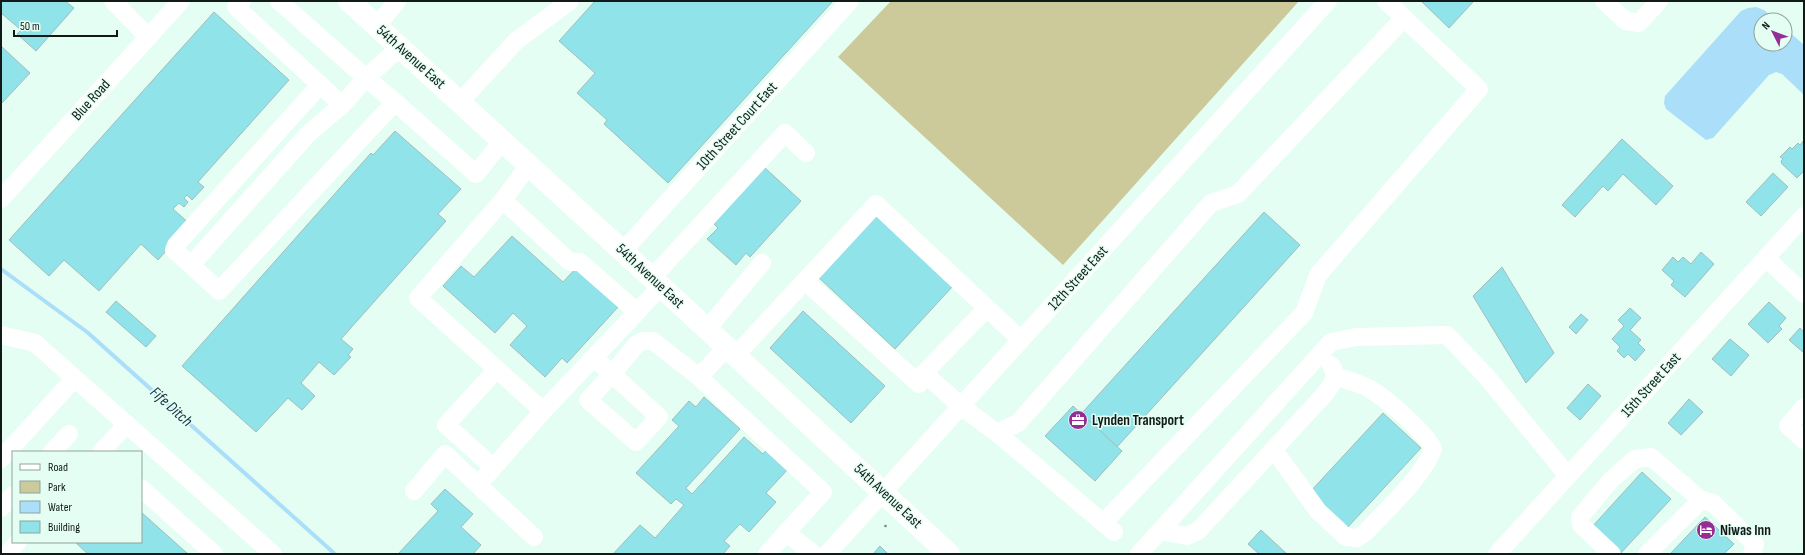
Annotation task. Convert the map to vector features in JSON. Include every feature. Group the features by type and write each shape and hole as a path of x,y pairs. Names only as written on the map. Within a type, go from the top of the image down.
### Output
{"main road":[{"name":"54th Avenue East","path":"349,1 657,282 884,492 945,553"}],"street":[{"path":"113,1 148,37"},
{"name":"Blue Road","path":"5,187 181,1"},
{"path":"242,1 236,7 342,105"},
{"path":"279,1 476,174 502,141"},
{"path":"377,26 397,1"},
{"path":"460,102 516,41 570,1"},
{"name":"10th Street Court East","path":"623,251 850,1"},
{"name":"12th Street East","path":"827,554 962,407 1328,1"},
{"path":"924,373 962,407 997,433 1108,528 1304,313 1318,275 1479,89 1386,1"},
{"path":"1604,1 1626,21 1639,23 1659,1"},
{"path":"997,433 1018,423 1211,203 1238,194 1404,18"},
{"path":"191,265 308,134 342,105 366,78 400,47"},
{"path":"320,85 176,245 174,250 219,291 395,102"},
{"path":"478,485 543,411 637,312 657,282 786,133 806,152"},
{"path":"529,165 503,200 418,298 543,411"},
{"path":"503,200 570,262 580,262 637,312"},
{"path":"699,377 731,351 805,281 876,204 1021,340"},
{"name":"15th Street East","path":"1497,554 1804,216"},
{"path":"1766,258 1804,294"},
{"path":"707,329 762,263"},
{"path":"805,281 919,384 924,373 987,308"},
{"path":"1,335 35,343 273,554"},
{"path":"1139,554 1331,342 1356,336 1447,335 1486,376 1568,476"},
{"path":"594,358 612,374 637,344 643,341 653,340 699,377 823,492 767,554"},
{"path":"1160,531 1187,536 1198,531 1274,450 1334,382 1334,370 1323,352"},
{"path":"493,467 446,425 497,370"},
{"path":"1274,450 1318,511 1346,537 1357,538 1366,532 1420,472 1429,459 1433,449 1429,441 1399,411 1369,388 1335,376"},
{"path":"1,459 74,379"},
{"path":"1804,407 1788,426 1804,440"},
{"path":"102,451 127,424"},
{"path":"53,451 69,434"},
{"path":"414,491 445,454 534,537"},
{"path":"1612,554 1581,526 1580,517 1611,480 1636,459 1651,457 1700,500 1713,503 1755,544 1752,554"},
{"path":"142,489 214,554"},
{"path":"1,508 12,496"},
{"path":"1647,554 1700,500"},
{"path":"786,533 814,554"},
{"path":"7,554 17,543"}],"green space":[{"path":"891,1 1299,1 1063,265 838,57"}],"water":[{"path":"1756,7 1766,12 1753,12 1753,52 1793,52 1793,35 1804,45 1804,95 1782,74 1776,72 1769,75 1713,138 1706,140 1666,109 1664,103 1665,96 1741,11"}],"building":[{"path":"1,1 65,1 74,8 36,51 17,34 21,30 1,13"},
{"path":"595,1 833,1 668,183 604,124 607,120 577,93 595,73 559,41"},
{"path":"1421,1 1472,1 1473,2 1449,28"},
{"path":"214,12 289,80 198,182 204,187 192,200 187,195 184,198 188,202 184,207 179,203 173,209 190,224 158,260 141,244 99,291 64,260 49,276 9,240"},
{"path":"1,46 30,73 1,104"},
{"path":"395,131 461,189 438,214 446,221 341,339 353,349 348,355 351,357 334,375 319,362 301,383 315,396 302,410 288,398 256,432 182,366 371,153 373,155"},
{"path":"1622,139 1673,186 1656,205 1623,174 1608,191 1603,186 1575,217 1562,205"},
{"path":"1804,140 1804,171 1797,178 1782,164 1781,161 1783,159 1780,157 1790,147 1792,149 1798,143 1800,145"},
{"path":"764,167 801,201 750,257 746,253 736,265 707,239 718,228 713,223"},
{"path":"1773,173 1788,187 1761,216 1746,202"},
{"path":"874,212 953,286 895,349 816,275"},
{"path":"1264,212 1300,245 1117,447 1081,414"},
{"path":"512,236 563,282 577,267 619,306 567,363 562,358 545,377 510,345 527,326 513,313 495,333 443,286 461,266 474,277"},
{"path":"1701,252 1714,264 1685,297 1671,285 1674,281 1662,270 1673,257 1678,262 1683,257 1691,264"},
{"path":"1502,267 1554,353 1526,383 1473,296"},
{"path":"116,301 156,336 146,347 106,312"},
{"path":"1769,302 1786,318 1779,326 1782,329 1768,343 1748,324"},
{"path":"1630,308 1641,318 1630,330 1641,340 1638,343 1645,350 1635,361 1628,354 1624,358 1617,351 1620,347 1612,339 1624,326 1618,320"},
{"path":"803,311 885,386 851,423 770,348"},
{"path":"1581,314 1588,320 1576,334 1569,327"},
{"path":"1800,328 1804,332 1804,353 1789,340"},
{"path":"1730,339 1749,355 1731,376 1712,359"},
{"path":"1588,384 1601,396 1580,420 1567,408"},
{"path":"704,397 740,429 686,488 692,494 744,437 763,454 768,448 789,468 766,493 776,502 749,532 740,524 724,541 730,546 723,554 613,554 640,525 655,538 684,505 676,499 671,504 636,473 679,426 672,420 689,401 696,407"},
{"path":"1689,399 1703,412 1681,435 1668,423"},
{"path":"1073,406 1122,451 1095,481 1045,436"},
{"path":"1383,413 1421,448 1347,528 1309,493"},
{"path":"1642,472 1671,499 1620,554 1590,529"},
{"path":"445,489 473,514 461,527 481,545 473,554 398,554 438,511 431,504"},
{"path":"142,513 188,554 88,554 76,543 142,543"},
{"name":"Niwas Inn","path":"1705,517 1734,544 1724,554 1670,554"},
{"path":"1261,530 1287,554 1259,554 1248,544"},
{"path":"880,546 888,554 873,554"}],"waterway":[{"name":"Fife Ditch","path":"1,269 87,332 335,554"}],"place":[{"name":"Lynden Transport","path":"1078,420"},
{"name":"Niwas Inn","path":"1706,530"}]}
